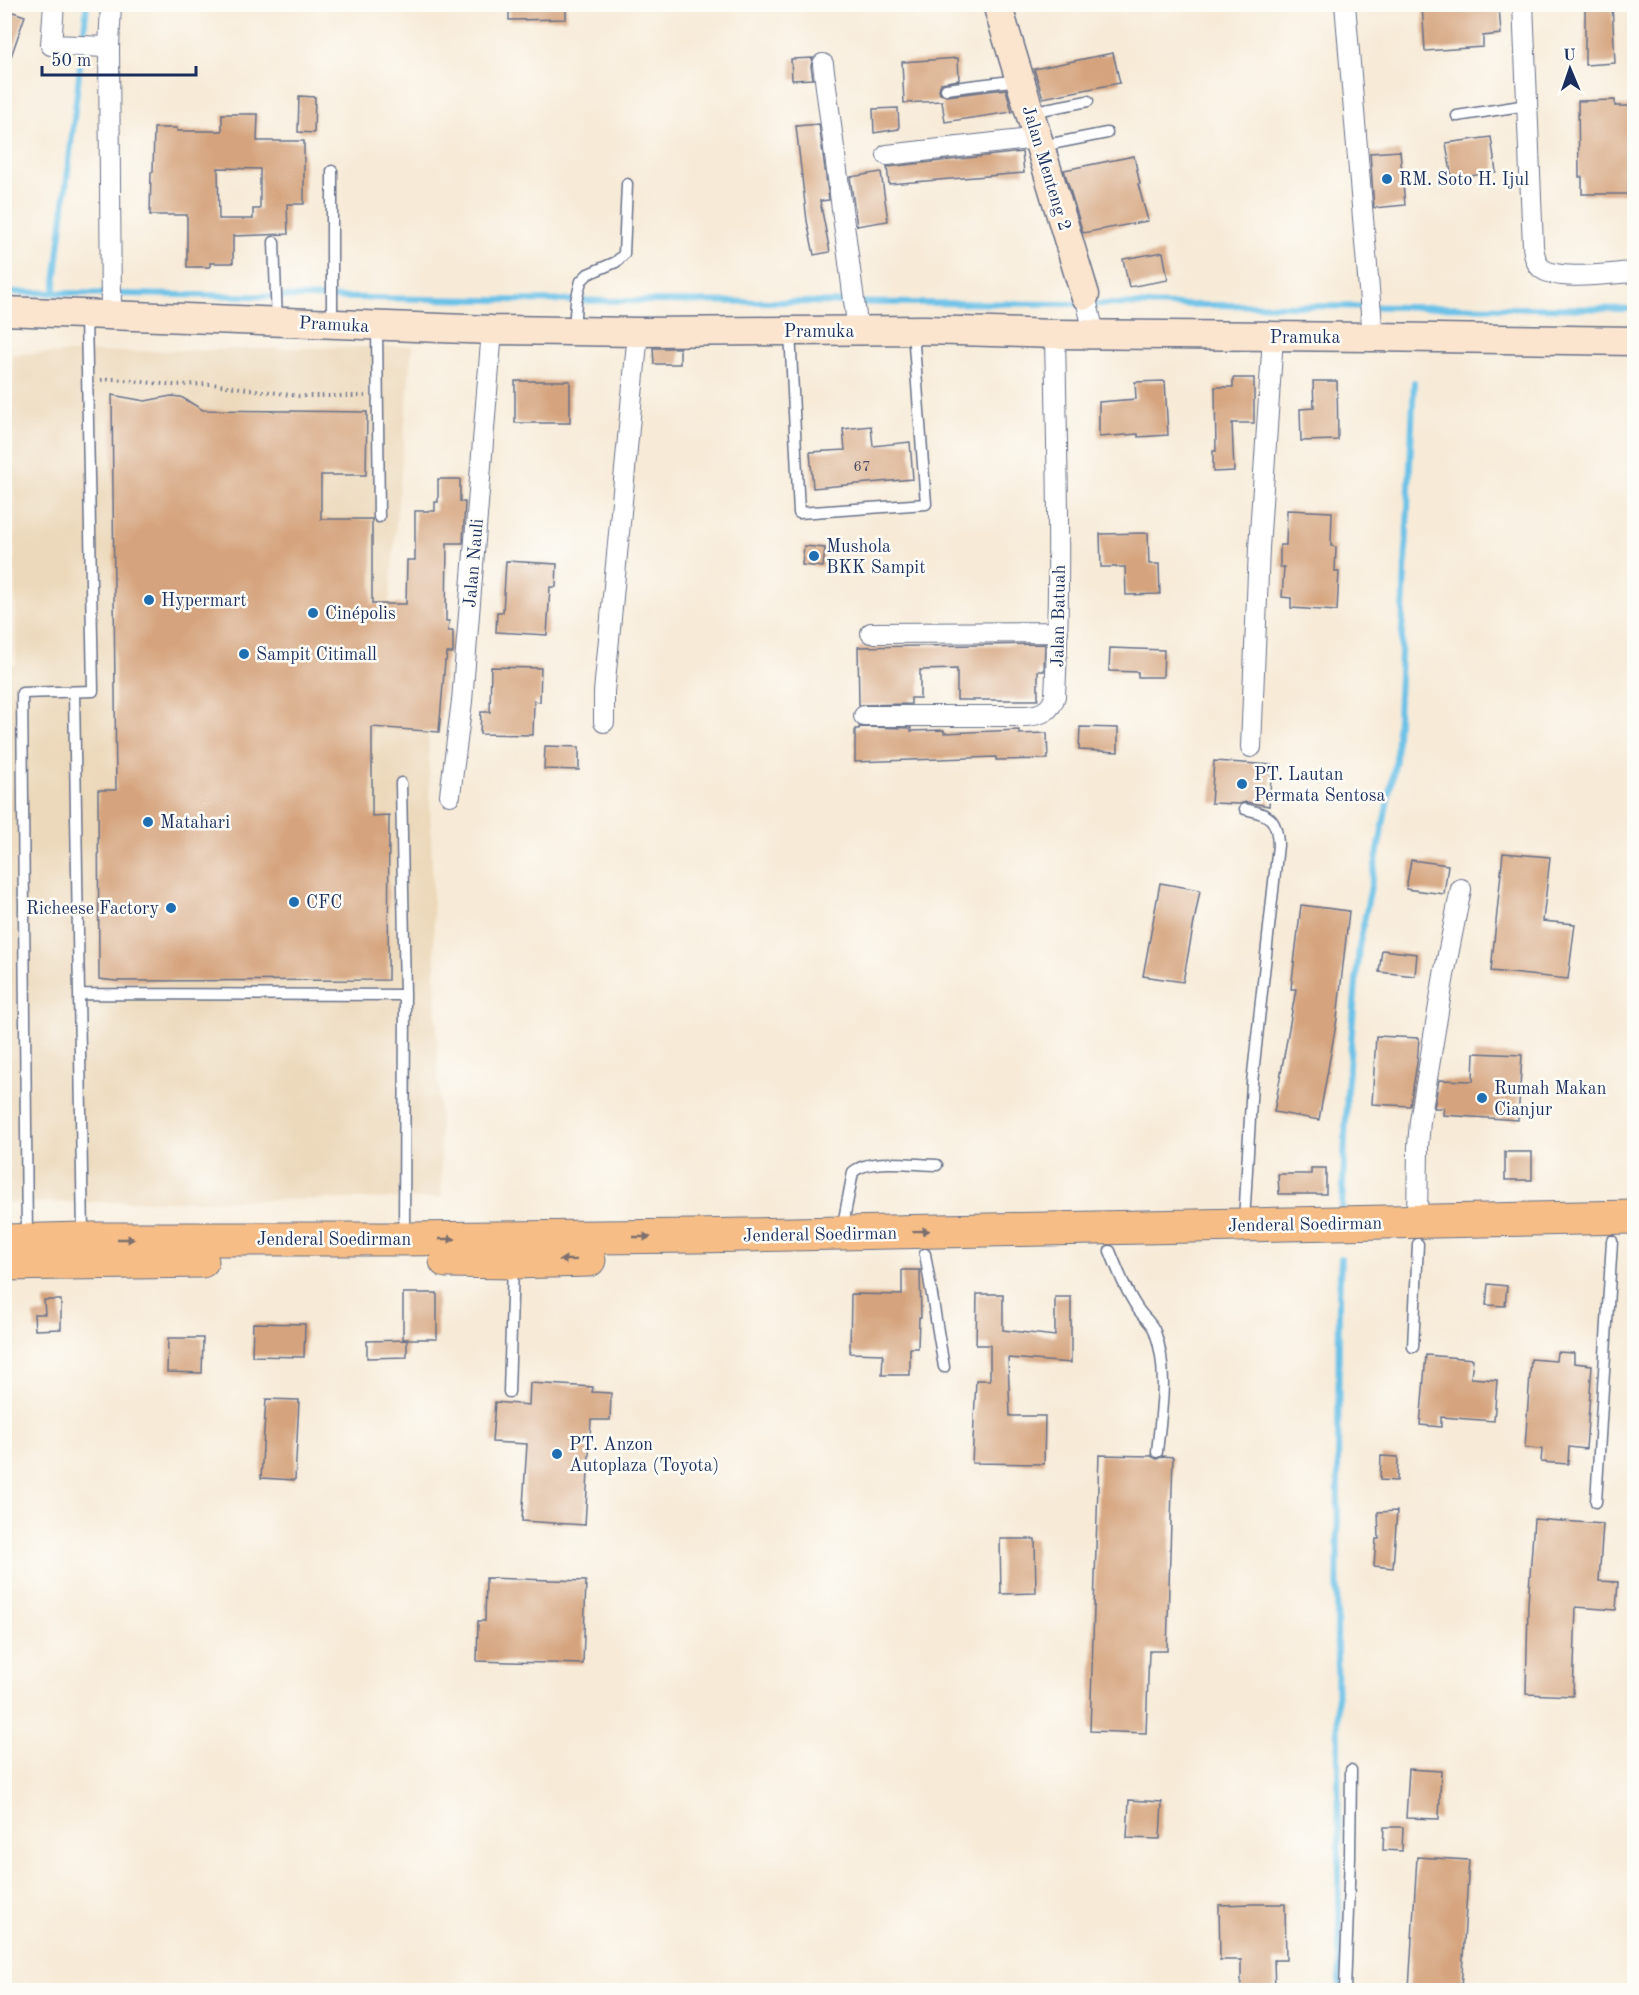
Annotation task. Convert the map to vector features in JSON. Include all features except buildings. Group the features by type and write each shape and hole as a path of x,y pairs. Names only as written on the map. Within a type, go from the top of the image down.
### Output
{"highway":[{"name":"Jenderal Soedirman","path":"16,1252 83,1239 404,1239 841,1233 1028,1241 1110,1251 1417,1233 1635,1217"},
{"name":"Jenderal Soedirman","path":"16,1252 211,1261 513,1262 925,1254 1028,1241 1244,1225 1623,1240"}],"street":[{"path":"54,4 51,45 109,47"},
{"path":"105,303 111,4"},
{"name":"Jalan Menteng 2","path":"997,4 1090,315"},
{"path":"1345,4 1372,325"},
{"path":"1524,4 1535,259 1540,267 1549,273 1566,276 1635,272"},
{"path":"823,64 857,322"},
{"path":"887,155 1020,141 1036,132"},
{"name":"Pramuka","path":"4,311 105,303 277,322 492,330 790,331 857,322 913,330 1054,334 1090,315 1273,337 1372,325 1635,341"},
{"name":"Jalan Nauli","path":"450,795 462,700 492,330"},
{"path":"604,722 604,692 638,332"},
{"name":"Jalan Batuah","path":"864,716 1026,716 1041,714 1053,705 1056,696 1059,536 1054,334"},
{"path":"1251,747 1259,548 1273,337"},
{"path":"871,633 1058,632"},
{"path":"1417,1233 1420,1121 1461,889"}],"lane":[{"path":"946,89 1019,80"},
{"path":"1036,132 1088,101"},
{"path":"1456,116 1527,105"},
{"path":"1036,132 1107,133"},
{"path":"332,171 332,324"},
{"path":"574,331 576,301 581,281 588,274 616,262 624,254 627,184"},
{"path":"274,242 277,322"},
{"path":"16,1252 22,693 93,691 88,381 105,303"},
{"path":"377,326 379,517"},
{"path":"790,331 799,513 926,504 913,330"},
{"path":"74,692 83,1239"},
{"path":"401,783 405,995 404,1239"},
{"path":"1244,1225 1252,1083 1278,845 1278,829 1275,822 1260,813 1245,809"},
{"path":"80,994 405,995"},
{"path":"841,1233 853,1172 859,1167 878,1163 937,1166"},
{"path":"1413,1347 1417,1233"},
{"path":"1596,1502 1623,1240"},
{"path":"1110,1251 1126,1288 1139,1311 1154,1329 1159,1347 1164,1381 1157,1452"},
{"path":"925,1254 944,1367"},
{"path":"509,1392 513,1262"},
{"path":"1345,1990 1351,1770"}],"path":[{"path":"88,381 113,379 173,386 212,384 299,396 378,396"}],"shaded area":[{"path":"412,346 378,727 428,731 442,1198 5,1203 4,665 16,665 12,354"}],"waterway":[{"path":"54,293 87,4"},
{"path":"4,292 486,300 1081,304"},
{"path":"1093,304 1634,309"},
{"path":"1342,1210 1347,1091 1359,947 1396,759 1414,382"},
{"path":"1340,1990 1337,1647 1341,1258"}],"place":[{"name":"RM. Soto H. Ijul","path":"1387,179"},
{"name":"Mushola BKK Sampit","path":"814,556"},
{"name":"Hypermart","path":"149,600"},
{"name":"Cinépolis","path":"313,613"},
{"name":"Sampit Citimall","path":"244,654"},
{"name":"PT. Lautan Permata Sentosa","path":"1242,784"},
{"name":"Matahari","path":"148,822"},
{"name":"CFC","path":"294,902"},
{"name":"Richeese Factory","path":"171,908"},
{"name":"Rumah Makan Cianjur","path":"1482,1098"},
{"name":"PT. Anzon Autoplaza (Toyota)","path":"557,1454"}]}
